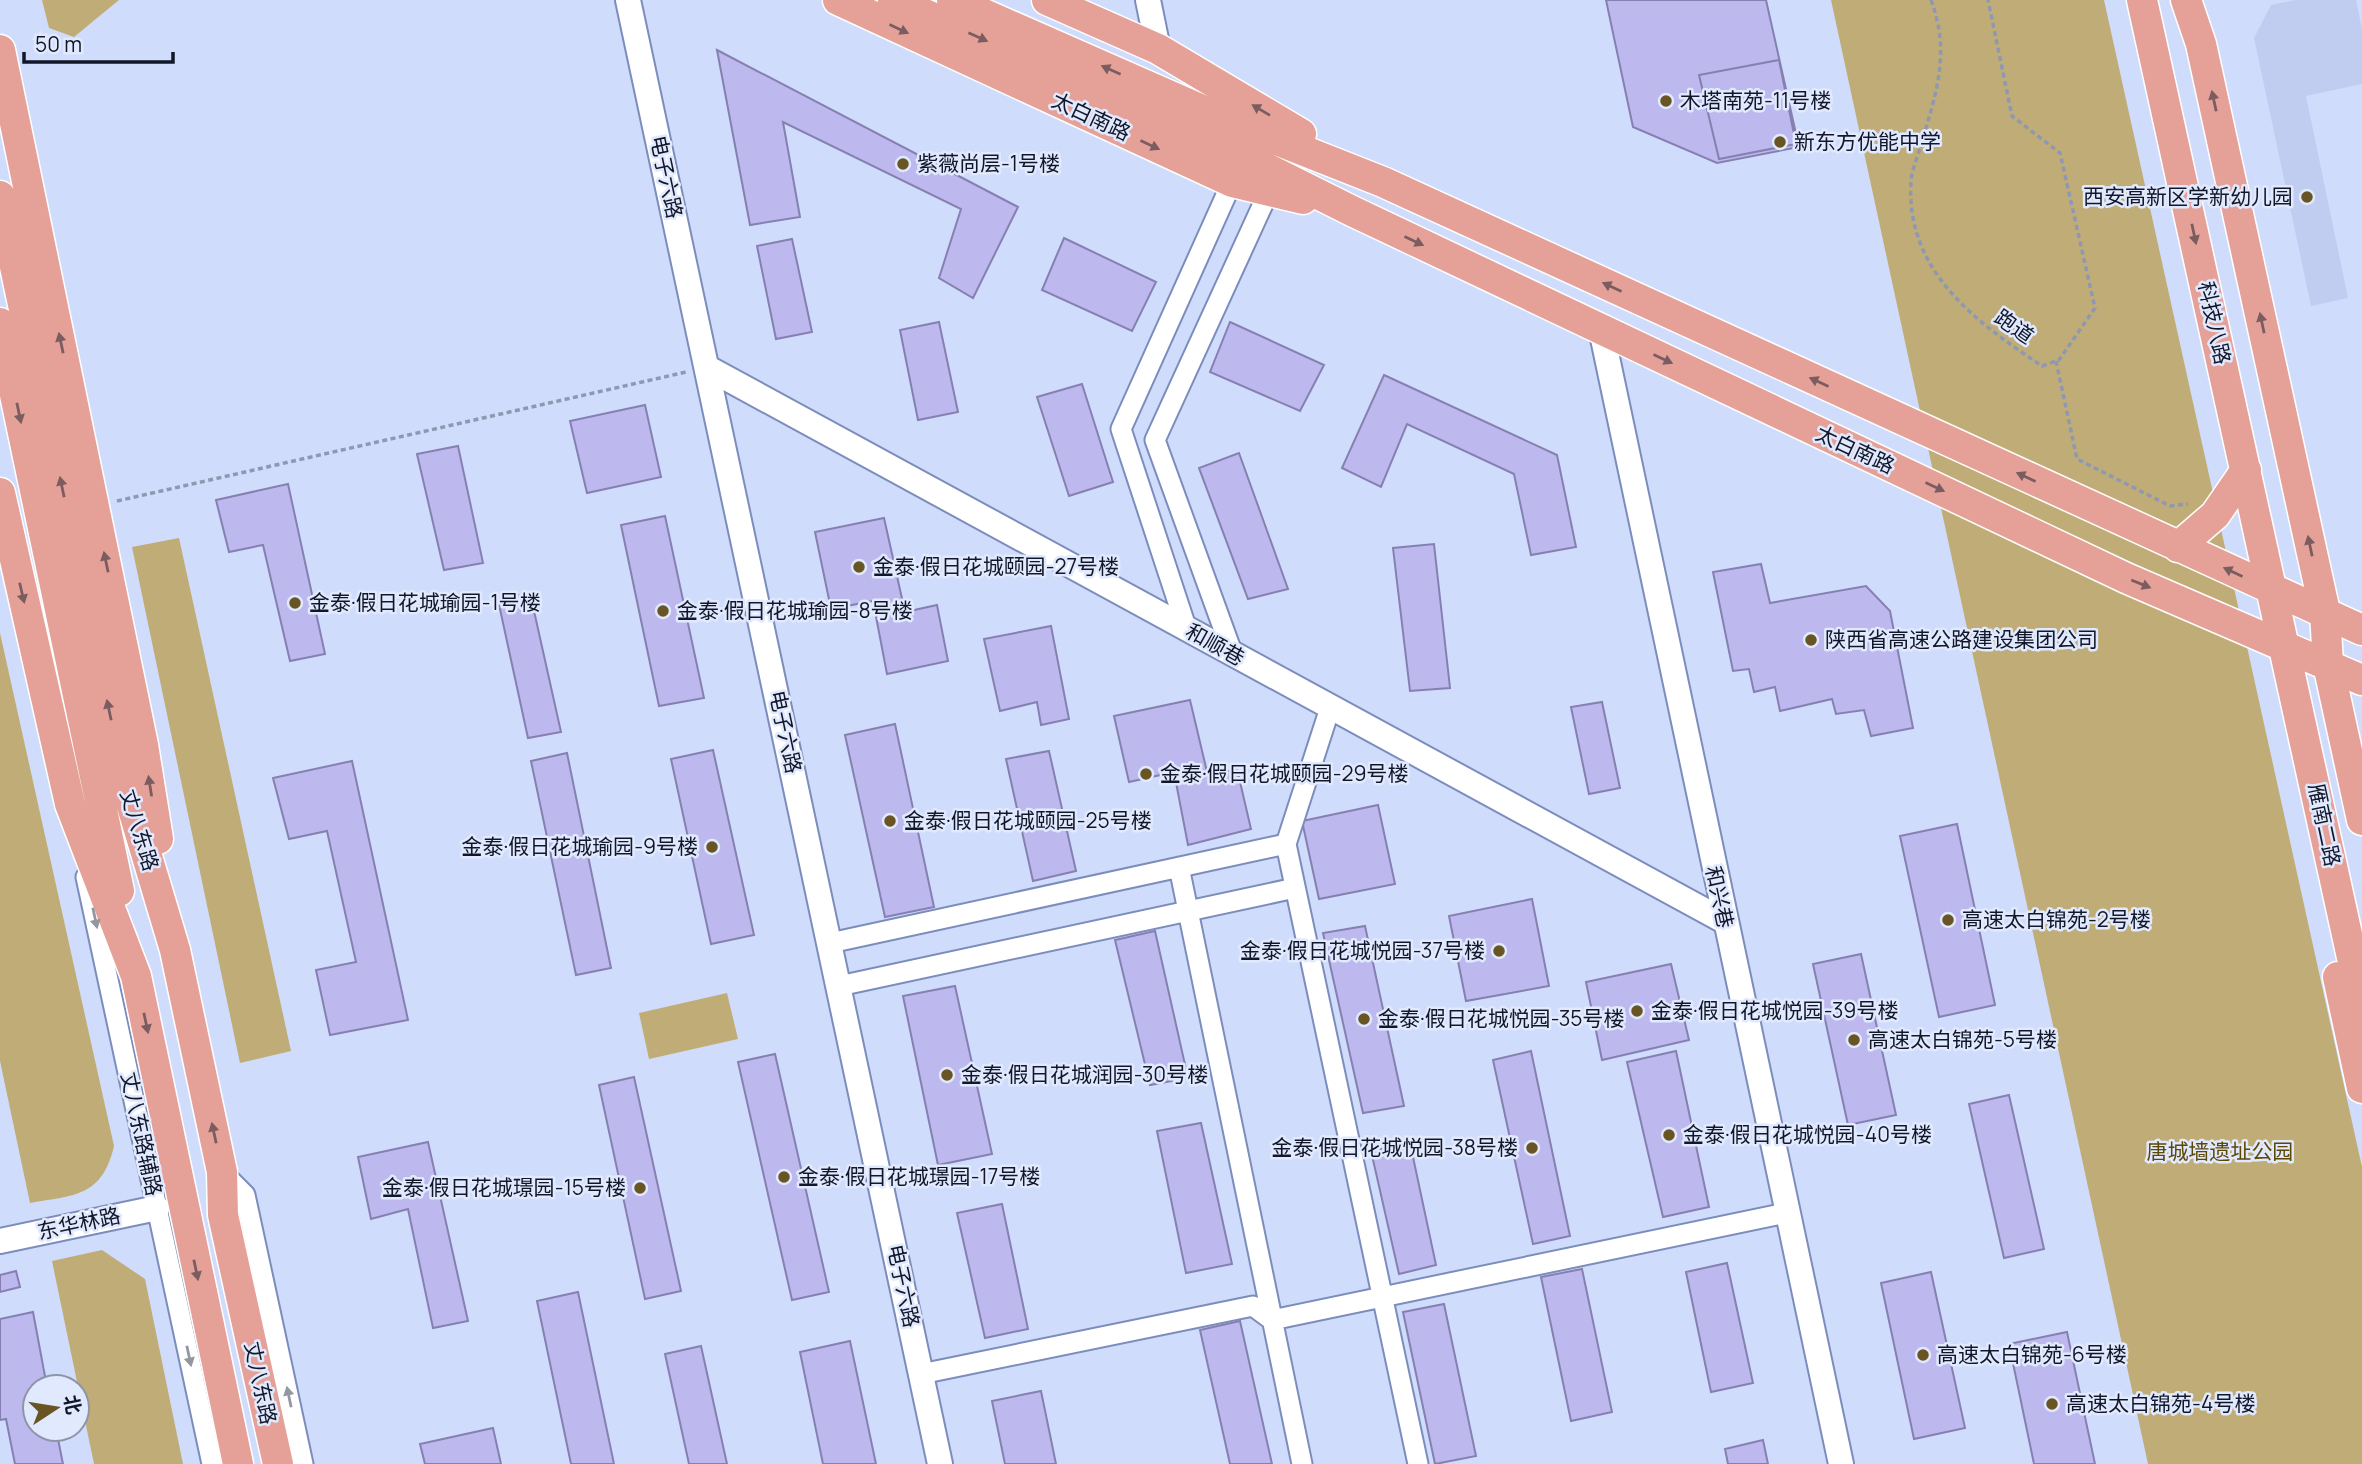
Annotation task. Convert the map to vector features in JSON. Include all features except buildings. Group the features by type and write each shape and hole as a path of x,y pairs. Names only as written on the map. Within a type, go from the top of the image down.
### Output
{"main road":[{"name":"太白南路","path":"838,0 1232,182 1352,211"},
{"name":"太白南路","path":"893,0 1213,128 1383,182"},
{"name":"太白南路","path":"953,0 1213,128 1352,211 2126,578 2288,658 2328,664 2362,680"},
{"name":"科技八路","path":"2143,0 2288,658"},
{"path":"2186,0 2201,44 2325,612"},
{"name":"太白南路","path":"1068,3 1158,49 1383,182 2362,630"},
{"path":"0,50 143,745 175,950"},
{"name":"丈八东路","path":"0,196 110,782 136,976 238,1464"},
{"name":"丈八东路","path":"0,323 110,782 175,950 222,1172 223,1215 278,1464"},
{"path":"2178,547 2215,515 2246,470"},
{"name":"丈八东路","path":"0,493 5,540 70,804 136,976"},
{"name":"雁南二路","path":"2325,612 2328,664 2362,820"},
{"path":"2288,658 2274,687 2362,1088"},
{"name":"雁南二路","path":"2288,658 2362,1003"},
{"path":"2335,695 2362,727"}],"street":[{"name":"电子六路","path":"628,0 940,1464"},
{"path":"1148,0 1158,49"},
{"path":"1186,630 1121,429 1232,182"},
{"path":"1233,655 1155,440 1269,191"},
{"name":"和兴巷","path":"1601,329 1724,921 1841,1464"},
{"name":"和顺巷","path":"708,368 1724,921"},
{"path":"1330,708 1286,844 1418,1464"},
{"name":"丈八东路辅路","path":"70,804 212,1464"},
{"path":"830,943 1286,844"},
{"path":"1179,867 1302,1464"},
{"path":"839,986 1296,888"},
{"path":"222,1172 245,1195 303,1464"},
{"name":"东华林路","path":"0,1241 157,1208"},
{"path":"922,1374 1253,1306 1272,1320 1786,1213"},
{"path":"187,1223 223,1215"}],"path":[{"name":"跑道","path":"1931,0 1942,49 1940,84 1911,180 1914,217 1928,261 1962,308 2042,366 2056,361"},
{"path":"1988,0 2012,116 2060,153 2095,308 2056,361 2077,459 2170,506 2192,504"},
{"path":"94,506 708,368"}],"shaded area":[{"name":"西安高新区学新幼儿园","path":"2295,0 2356,0 2362,29 2362,84 2306,96 2348,298 2311,306 2254,38 2271,5"}],"green space":[{"path":"42,0 119,0 74,37 49,28"},
{"name":"唐城墙遗址公园","path":"1831,0 2104,0 2362,1167 2362,1464 2148,1464"},
{"path":"179,538 291,1051 240,1063 132,547"},
{"path":"0,633 114,1146 102,1175 84,1191 30,1203 0,1061"},
{"path":"727,993 738,1039 649,1059 639,1013"},
{"path":"102,1250 145,1279 183,1464 94,1464 90,1443 91,1373 75,1373 52,1261"}],"place":[{"name":"木塔南苑-11号楼","path":"1666,101"},
{"name":"新东方优能中学","path":"1780,142"},
{"name":"紫薇尚层-1号楼","path":"903,164"},
{"name":"西安高新区学新幼儿园","path":"2307,197"},
{"name":"金泰·假日花城颐园-27号楼","path":"859,567"},
{"name":"金泰·假日花城瑜园-1号楼","path":"295,603"},
{"name":"金泰·假日花城瑜园-8号楼","path":"663,611"},
{"name":"陕西省高速公路建设集团公司","path":"1811,640"},
{"name":"金泰·假日花城颐园-29号楼","path":"1146,774"},
{"name":"金泰·假日花城颐园-25号楼","path":"890,821"},
{"name":"金泰·假日花城瑜园-9号楼","path":"712,847"},
{"name":"高速太白锦苑-2号楼","path":"1948,920"},
{"name":"金泰·假日花城悦园-37号楼","path":"1499,951"},
{"name":"金泰·假日花城悦园-39号楼","path":"1637,1011"},
{"name":"金泰·假日花城悦园-35号楼","path":"1364,1019"},
{"name":"高速太白锦苑-5号楼","path":"1854,1040"},
{"name":"金泰·假日花城润园-30号楼","path":"947,1075"},
{"name":"金泰·假日花城悦园-40号楼","path":"1669,1135"},
{"name":"金泰·假日花城悦园-38号楼","path":"1532,1148"},
{"name":"金泰·假日花城璟园-17号楼","path":"784,1177"},
{"name":"金泰·假日花城璟园-15号楼","path":"640,1188"},
{"name":"高速太白锦苑-6号楼","path":"1923,1355"},
{"name":"高速太白锦苑-4号楼","path":"2052,1404"}]}
